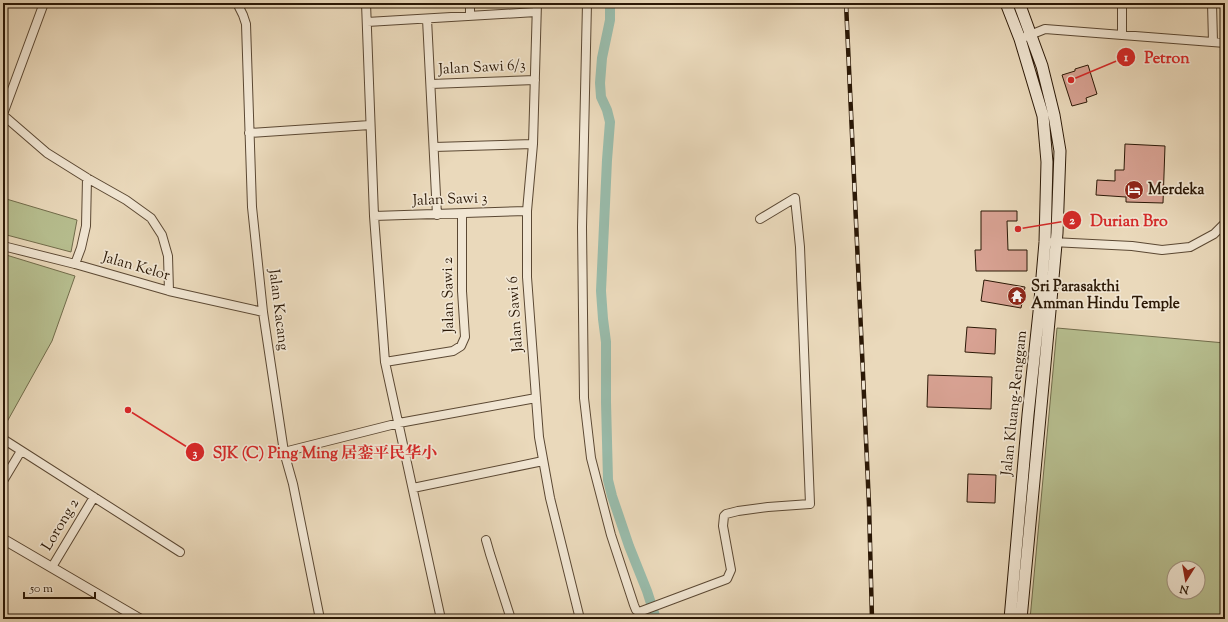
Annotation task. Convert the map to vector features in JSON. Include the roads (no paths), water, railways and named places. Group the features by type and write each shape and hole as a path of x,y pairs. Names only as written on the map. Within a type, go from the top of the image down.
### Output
{"main road":[{"name":"Jalan Kluang-Renggam","path":"1006,3 1020,39 1043,116 1047,162 1050,242 1039,312 1028,414 1010,619"},
{"name":"Jalan Kluang-Renggam","path":"1019,3 1045,80 1054,115 1060,151 1050,242 1021,619"}],"street":[{"path":"44,3 3,114 47,153 126,200 151,218 162,235 168,256 169,291"},
{"name":"Jalan Kacang","path":"237,3 244,15 246,24 252,207 263,312 284,452 293,484 320,619"},
{"path":"366,3 374,216 385,362 414,488 441,619"},
{"path":"470,3 470,16"},
{"name":"Jalan Sawi 6","path":"537,3 533,144 527,211 527,277 539,437 550,498 580,619"},
{"path":"587,3 582,228 584,398 591,458 611,535 636,610 640,612 727,579 731,570 723,526 724,516 726,514 768,507 810,504 800,246 795,198 760,219"},
{"path":"1122,3 1122,35"},
{"path":"1212,3 1213,42"},
{"path":"367,22 536,12"},
{"path":"427,19 436,215"},
{"path":"1020,39 1045,29 1225,43"},
{"name":"Jalan Sawi 6/3","path":"431,84 535,80"},
{"path":"249,133 370,125"},
{"path":"434,147 533,144"},
{"path":"75,264 81,248 86,226 87,178"},
{"name":"Jalan Sawi 3","path":"374,216 527,211"},
{"name":"Jalan Sawi 2","path":"385,362 453,351 461,346 465,338 462,291 462,214"},
{"path":"1050,242 1132,246 1162,250 1190,247 1214,234 1225,223"},
{"name":"Jalan Kelor","path":"3,246 75,264 169,291 263,312"},
{"path":"284,452 399,423 536,398"},
{"path":"3,440 180,552"},
{"path":"3,481 21,451"},
{"path":"414,488 543,461"},
{"name":"Lorong 2","path":"52,567 94,497"},
{"path":"3,539 140,619"},
{"path":"486,540 510,619"}],"waterway":[{"path":"610,3 610,20 602,58 600,83 601,97 607,110 610,122 601,291 606,342 608,480 629,546 647,591 656,619"}],"railway":[{"path":"846,3 869,505 872,619"}],"place":[{"name":"Petron","path":"1071,80"},
{"name":"Merdeka","path":"1134,190"},
{"name":"Durian Bro","path":"1018,229"},
{"name":"Sri Parasakthi Amman Hindu Temple","path":"1017,296"},
{"name":"SJK (C) Ping Ming 居銮平民华小","path":"128,410"}]}
